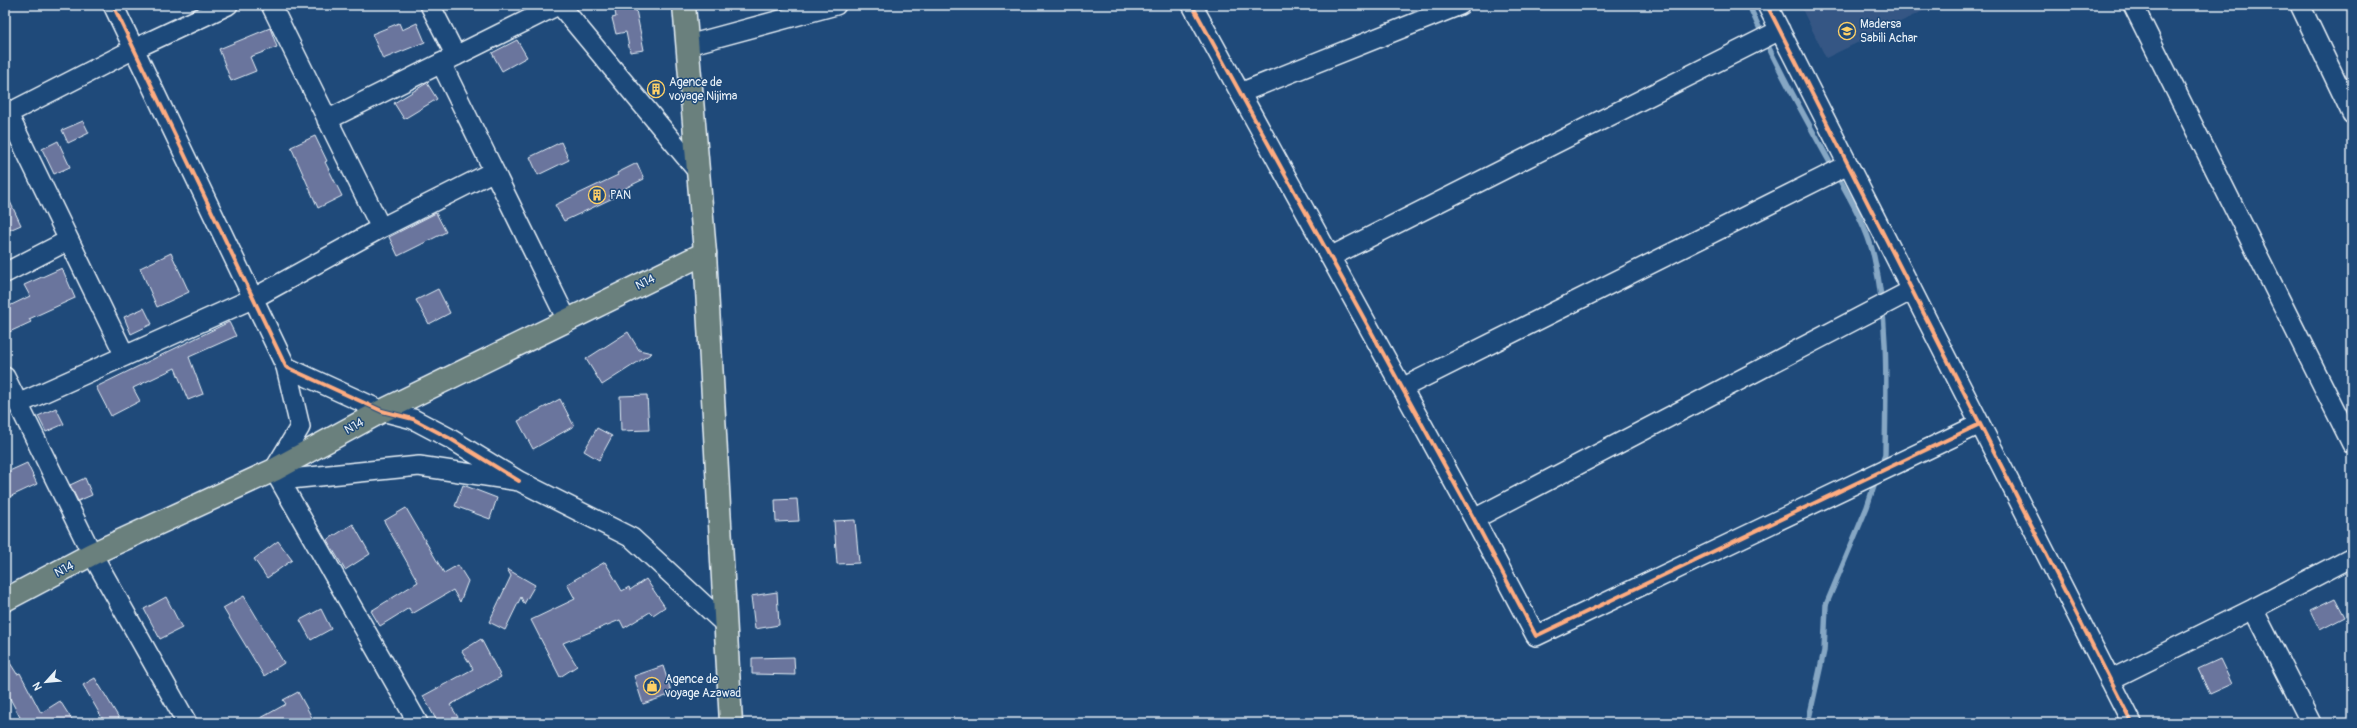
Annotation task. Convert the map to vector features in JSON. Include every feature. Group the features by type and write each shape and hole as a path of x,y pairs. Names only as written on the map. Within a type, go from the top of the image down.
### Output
{"main road":[{"path":"684,5 700,173 731,723"},
{"name":"N14","path":"5,600 92,554 277,475 382,410 705,253"}],"street":[{"path":"113,5 136,48 286,367 300,426 277,475"},
{"path":"125,356 6,112 136,48 228,5"},
{"path":"270,5 380,228"},
{"path":"430,5 448,60 494,171 567,320"},
{"path":"327,120 559,5 700,173"},
{"path":"688,45 836,5"},
{"path":"1192,5 1474,519 1536,636 1980,424"},
{"path":"1240,93 1460,5"},
{"path":"1767,5 2132,723"},
{"path":"2300,5 2352,114"},
{"path":"2139,7 2352,444"},
{"path":"1330,257 1780,30"},
{"path":"1402,388 1848,164"},
{"path":"18,404 254,298 380,228 494,171"},
{"path":"5,273 69,240"},
{"path":"1474,519 1912,290"},
{"path":"286,367 382,410 413,419 449,438 519,481 632,538 726,625"},
{"path":"5,377 92,554 187,723"},
{"path":"277,475 419,466 519,481"},
{"path":"277,475 418,723"},
{"path":"2110,680 2253,610 2352,558"},
{"path":"2253,610 2311,723"}],"shaded area":[{"name":"Madersa Sabili Achar","path":"1800,5 1935,5 1826,58"}],"building":[{"path":"614,5 635,5 644,50 630,52 626,32 616,34 612,18 616,17"},
{"path":"399,23 402,30 417,23 425,42 383,59 372,34"},
{"path":"270,28 277,47 250,57 256,71 231,81 219,49"},
{"path":"517,40 527,57 502,71 492,53"},
{"path":"427,83 437,99 404,119 394,103"},
{"path":"83,121 89,133 68,143 62,130"},
{"path":"315,136 327,161 325,162 342,196 318,208 291,147"},
{"path":"58,141 70,167 54,174 42,149"},
{"path":"561,142 569,160 538,175 530,157"},
{"path":"637,163 644,179 609,196 613,198 564,221 555,205 618,175 617,173"},
{"path":"5,191 21,225 5,232"},
{"path":"436,213 446,232 398,256 389,237"},
{"path":"171,253 189,292 157,307 140,268"},
{"path":"62,268 75,298 29,319 31,322 5,334 5,308 30,296 24,285"},
{"path":"438,289 450,313 429,324 416,300"},
{"path":"144,308 152,324 131,334 124,317"},
{"path":"229,322 236,336 189,357 203,394 188,400 175,368 133,388 140,401 111,416 96,387"},
{"path":"628,332 639,350 652,353 602,385 586,359"},
{"path":"647,395 649,430 621,431 620,396"},
{"path":"560,399 574,426 533,449 518,421"},
{"path":"56,408 64,424 46,432 38,416"},
{"path":"597,428 612,436 599,460 584,451"},
{"path":"27,463 37,484 5,499 5,473"},
{"path":"85,478 92,495 78,501 70,485"},
{"path":"463,485 497,498 490,519 455,506"},
{"path":"797,499 799,521 776,522 775,500"},
{"path":"406,508 444,573 458,565 468,581 460,602 453,590 412,614 409,608 380,626 371,611 418,582 384,521"},
{"path":"855,520 859,563 837,564 834,521"},
{"path":"353,524 370,554 345,570 327,540"},
{"path":"278,541 292,560 267,578 254,559"},
{"path":"605,562 622,591 629,587 630,590 646,579 665,607 653,615 650,612 624,628 620,620 563,643 577,666 560,677 531,620 575,599 567,584"},
{"path":"507,569 535,585 524,604 521,597 505,630 489,622 511,576"},
{"path":"777,592 779,625 755,629 751,596"},
{"path":"244,596 284,663 264,676 223,608"},
{"path":"166,597 182,628 160,639 144,609"},
{"path":"2335,598 2345,617 2320,630 2310,610"},
{"path":"321,609 331,629 311,640 300,620"},
{"path":"481,639 501,677 450,705 462,723 438,723 423,696 473,669 462,651"},
{"path":"5,655 17,674 20,673 41,713 60,701 74,723 23,723 5,689"},
{"path":"794,657 795,675 752,674 752,658"},
{"path":"2220,659 2232,684 2210,694 2198,669"},
{"path":"663,666 672,694 643,704 634,676"},
{"path":"95,678 122,723 105,723 83,685"},
{"path":"298,692 315,723 252,723 286,704 283,700"}],"waterway":[{"path":"1749,5 1787,83 1860,219 1874,257 1879,281 1886,356 1885,454 1881,465"},
{"path":"1808,723 1824,651 1826,605 1867,507 1876,479"}],"cycle path":[{"path":"113,5 286,367 382,411 413,419 449,438 519,481"},
{"path":"1192,5 1474,519 1536,636 1980,424"},
{"path":"1767,5 2132,723"}],"place":[{"name":"Madersa Sabili Achar","path":"1847,31"},
{"name":"Agence de voyage Nijima","path":"656,89"},
{"name":"PAN","path":"597,195"},
{"name":"Agence de voyage Azawad","path":"652,686"}]}
